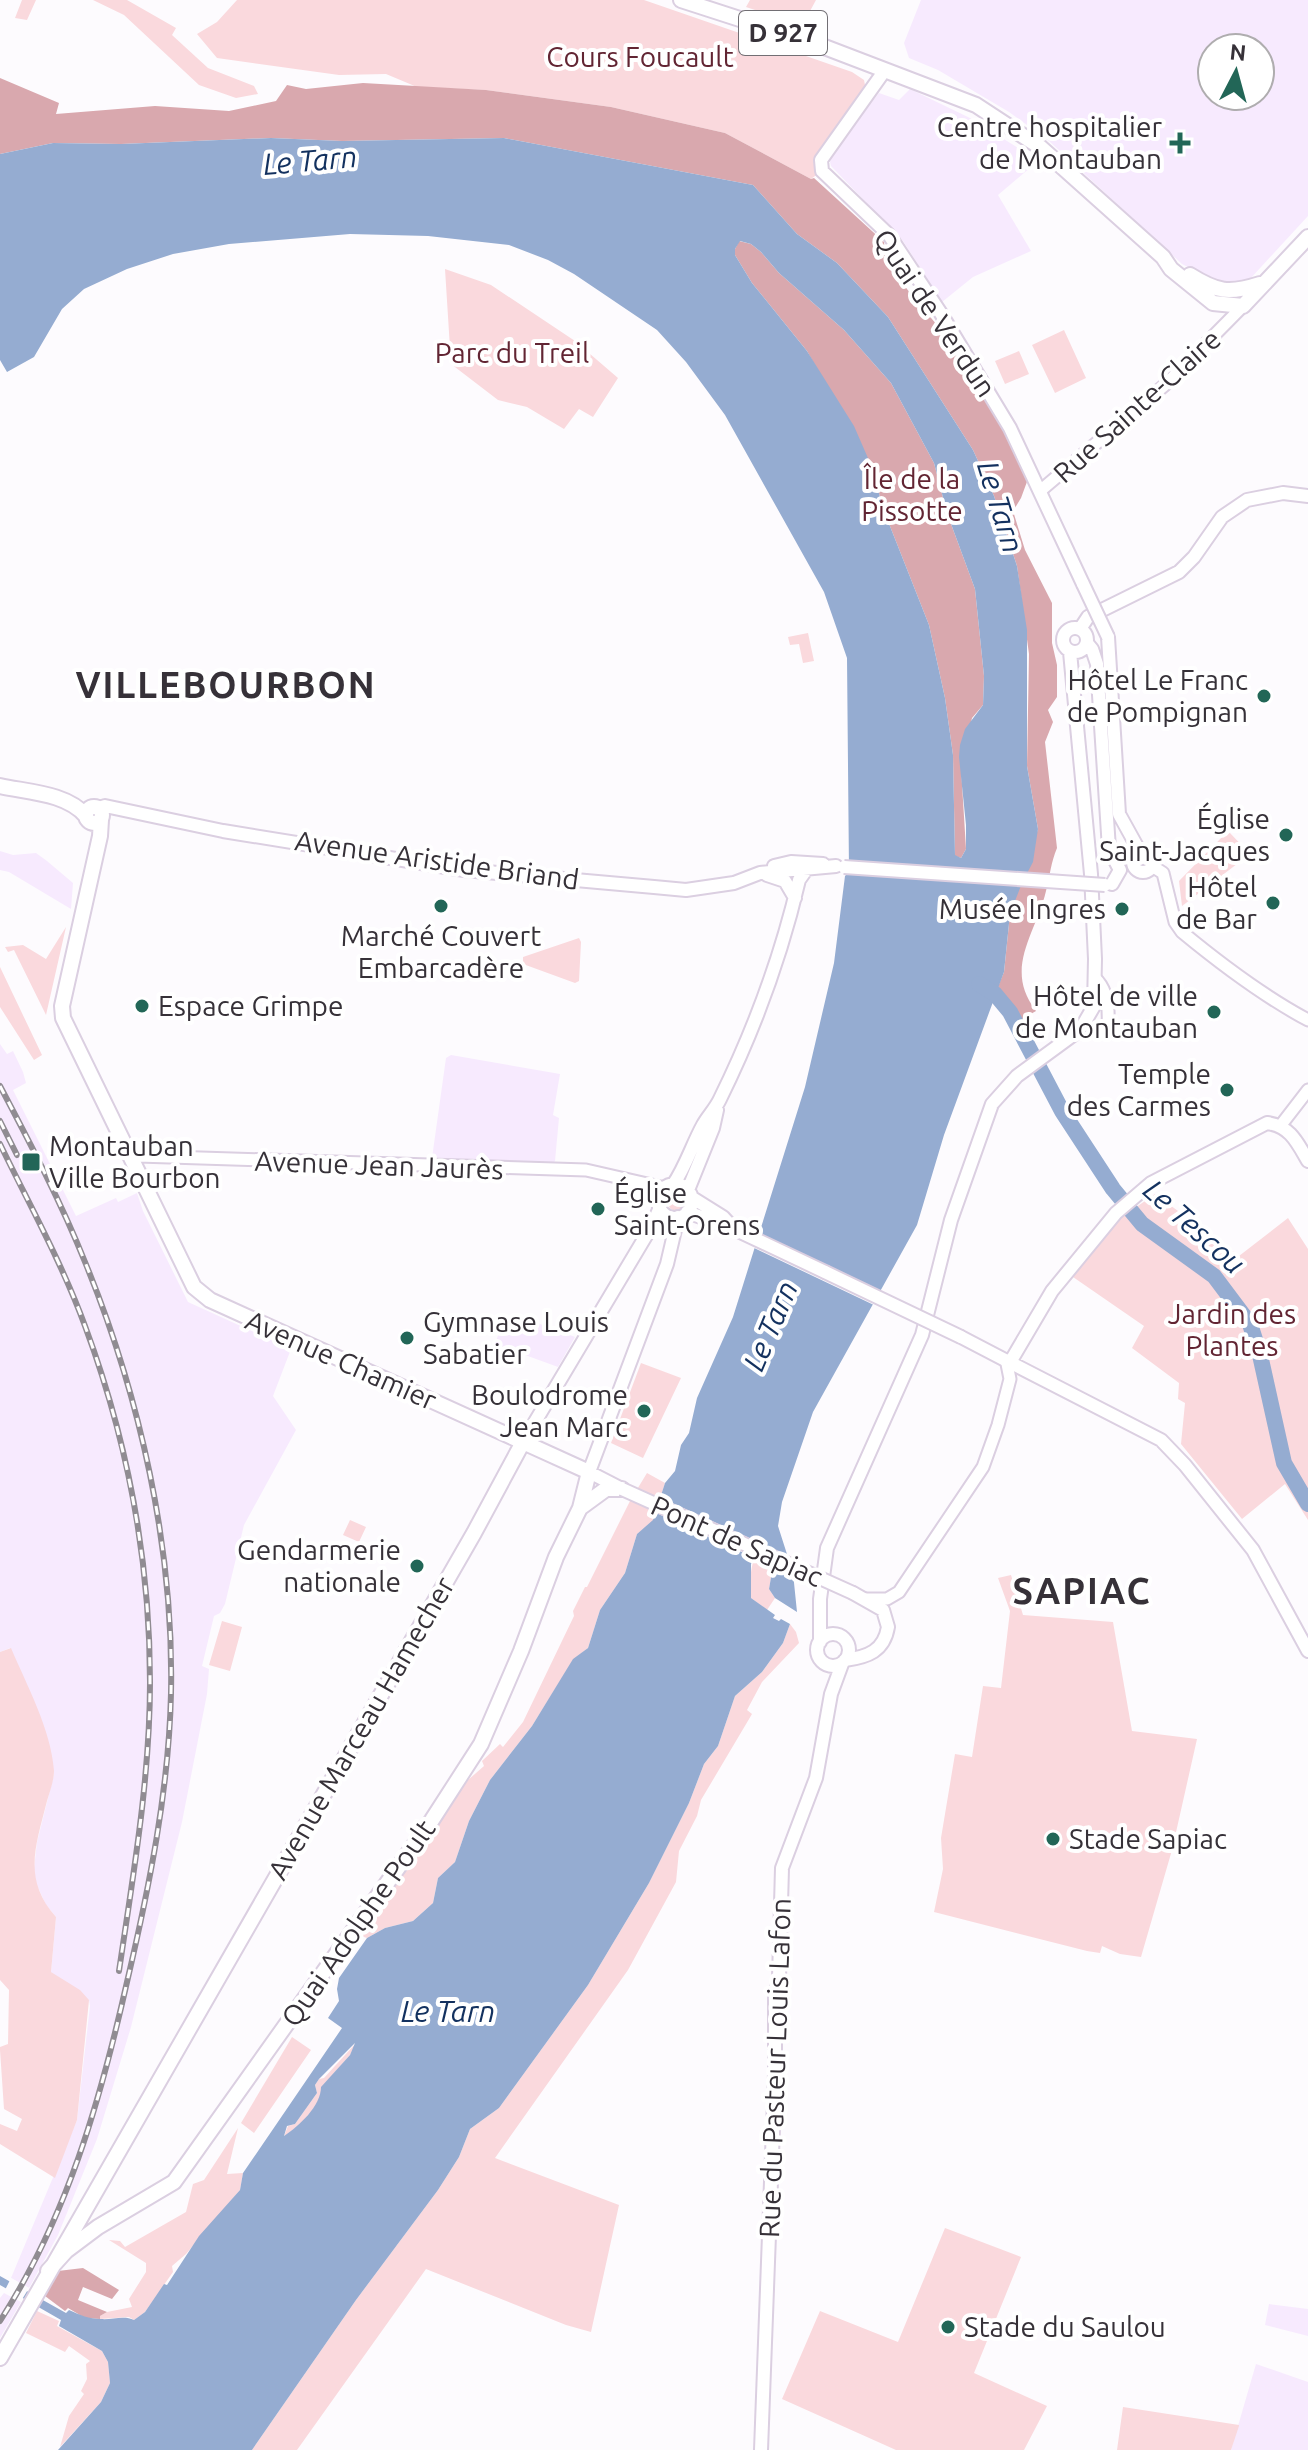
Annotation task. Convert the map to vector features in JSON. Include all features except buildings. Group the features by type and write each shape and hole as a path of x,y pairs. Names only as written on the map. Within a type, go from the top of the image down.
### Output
{"main road":[{"name":"D 927","path":"681,0 885,70"},
{"path":"885,70 976,105 1040,147 1163,257 1171,269 1228,308"},
{"name":"Quai de Verdun","path":"885,70 821,160 822,171 889,235 1010,428 1108,637 1119,814 1137,862"},
{"name":"Rue Sainte-Claire","path":"1228,308 1264,283 1308,237"},
{"path":"1080,629 1088,617 1179,572 1194,557 1214,526 1247,500 1269,494 1308,496"},
{"path":"866,1599 885,1614 888,1630 884,1641 874,1653 834,1666 824,1663 818,1655 820,1599 827,1548 918,1344 930,1309 951,1220 989,1112 1005,1086 1083,1025 1094,1005 1089,850 1070,652 1062,643 1063,635 1072,628 1086,634 1097,664 1109,849 1119,875 1109,885"},
{"path":"1070,652 1082,650 1087,643"},
{"name":"Avenue Aristide Briand","path":"0,786 50,796 98,814 464,870 686,890 734,883 774,866 806,866"},
{"name":"Avenue Chamier","path":"98,814 97,846 62,1006 63,1018 190,1280 210,1300 622,1489"},
{"path":"1116,861 1137,862 1151,855 1152,866"},
{"path":"683,1215 692,1205 690,1194 719,1103 777,965 799,880 806,866 1109,885 1127,879 1137,862"},
{"path":"760,873 785,881 795,898"},
{"name":"Avenue Marceau Hamecher","path":"0,2358 523,1442 653,1224 664,1195 682,1173 703,1124 719,1103"},
{"path":"1010,1362 1052,1291 1116,1213 1151,1183 1274,1124 1291,1136 1308,1161"},
{"path":"734,1229 683,1186 664,1195 665,1214 683,1215 734,1229 961,1337 1161,1440 1188,1468 1253,1550 1308,1651"},
{"name":"Quai Adolphe Poult","path":"48,2271 72,2247 174,2182 481,1744 521,1651 556,1557 580,1508 589,1472 683,1215"},
{"path":"580,1508 606,1489 622,1489"},
{"name":"Pont de Sapiac","path":"622,1489 866,1599"},
{"path":"820,1599 825,1614 849,1654 844,1662"},
{"path":"820,1642 825,1636 867,1648 884,1641"},
{"name":"Rue du Pasteur Louis Lafon","path":"761,2450 782,1868 816,1778 831,1694 844,1662"},
{"name":"Rue du Pasteur Louis Lafon","path":"824,1663 831,1694"},
{"path":"89,2199 85,2213 93,2224 105,2224"}],"street":[{"name":"Rue Sainte-Claire","path":"1040,491 1166,384 1228,308"},
{"path":"1152,866 1163,873 1175,922 1182,932 1280,1005 1308,1020"},
{"path":"1094,1005 1102,1001 1109,1008 1102,984 1095,978"},
{"path":"1274,1124 1308,1090"},
{"name":"Avenue Jean Jaurès","path":"130,1158 586,1170 627,1180 664,1195"},
{"path":"866,1599 887,1599 899,1592 983,1467 1010,1379 1010,1362"}],"shaded area":[{"name":"Centre hospitalier de Montauban","path":"921,0 1308,0 1308,216 1250,279 1223,285 1182,264 1049,141 1009,112 938,70 909,58 904,43"},
{"path":"910,89 970,118 1037,162 998,195 1031,251 973,277 942,302 903,241 830,162 832,152 879,93 899,100"},
{"path":"0,851 13,855 36,853 47,861 73,883 71,909 9,872 0,870"},
{"path":"0,1044 7,1054 13,1051 23,1072 26,1083 13,1090 76,1216 116,1198 118,1202 137,1193 188,1302 291,1349 273,1396 296,1430 244,1525 225,1604 214,1616 202,1666 209,1669 207,1694 182,1822 131,2027 97,2139 58,2235 29,2288 11,2278 77,2120 90,2006 89,2000 51,1972 56,1917 46,1905 33,1877 37,1842 54,1774 10,1648 0,1652"},
{"path":"451,1055 560,1074 553,1115 559,1118 555,1161 552,1164 432,1158 446,1058"},
{"path":"505,1315 514,1318 516,1315 575,1337 558,1367 495,1344"},
{"path":"4,2293 21,2302 0,2338 0,2298"},
{"path":"1269,2304 1308,2309 1308,2336 1265,2325"},
{"path":"1256,2364 1308,2382 1308,2450 1231,2450"}],"green space":[{"path":"22,0 36,0 27,20 15,18"},
{"path":"93,0 127,0 176,28 172,35 208,68 254,86 258,94 236,98 199,85 124,15"},
{"name":"Cours Foucault","path":"237,0 644,0 852,72 864,80 866,90 819,173 811,179 725,133 611,107 486,90 417,87 386,74 339,75 217,58 197,34 217,22"},
{"path":"750,0 816,0 802,26 746,7"},
{"path":"0,78 59,103 56,114 155,106 229,111 276,101 287,85 306,89 363,83 486,90 611,107 725,133 814,178 884,242 893,269 948,337 976,380 1028,479 1013,511 1025,550 1052,603 1052,643 1057,665 1057,697 1048,710 1053,722 1045,742 1057,848 1022,965 1022,980 1036,1011 1022,1019 1010,1012 995,994 1004,972 1010,914 1038,829 1027,766 1029,654 1017,566 994,496 973,450 888,317 837,263 797,234 753,185 504,138 342,141 271,138 121,144 53,143 0,154"},
{"name":"Île de la Pissotte","path":"739,241 751,244 761,252 779,273 844,330 891,383 934,463 947,513 975,589 984,676 983,705 972,718 961,768 966,849 961,858 955,856 953,755 945,698 929,625 884,511 871,465 807,351 752,283 735,255"},
{"name":"Parc du Treil","path":"445,269 491,285 575,341 618,378 593,417 579,409 564,429 527,407 498,400 451,364"},
{"path":"1064,330 1086,378 1055,393 1032,345"},
{"path":"1019,351 1029,374 1005,384 995,361"},
{"path":"808,633 814,661 803,663 799,644 790,645 788,637"},
{"path":"1230,833 1250,854 1182,906 1179,881 1225,834"},
{"path":"66,927 46,1015 14,950 8,952 5,947 23,945 46,959"},
{"path":"579,938 579,981 575,983 523,964 523,957"},
{"path":"0,967 42,1055 34,1060 0,1007"},
{"path":"677,1191 684,1194 687,1201 684,1208 677,1211 670,1208 667,1201 670,1194"},
{"name":"Jardin des Plantes","path":"1155,1194 1239,1256 1288,1218 1308,1249 1308,1520 1285,1484 1242,1519 1181,1444 1185,1403 1178,1399 1179,1383 1132,1348 1144,1326 1073,1277 1122,1217"},
{"name":"Boulodrome Jean Marc","path":"641,1363 681,1378 643,1458 611,1443"},
{"path":"647,1473 665,1483 653,1521 637,1534 625,1573 600,1610 588,1648 573,1660 532,1726 490,1780 469,1821 455,1862 438,1878 433,1903 413,1921 385,1928 367,1938 361,1936 468,1780 484,1766 482,1761 500,1744 503,1747 523,1722 574,1616 573,1611"},
{"path":"350,1520 366,1527 359,1542 343,1535"},
{"path":"759,1544 773,1566 769,1589 775,1598 767,1610 751,1598 751,1571"},
{"path":"1011,1575 1023,1615 1113,1622 1132,1731 1197,1739 1172,1850 1141,1957 1120,1954 1102,1946 1100,1953 1087,1951 934,1912 943,1869 941,1838 955,1754 972,1757 983,1686 1001,1688 1010,1611 998,1578"},
{"path":"222,1621 242,1627 230,1671 209,1665"},
{"path":"790,1624 799,1643 762,1682 747,1710 752,1714 701,1800 697,1816 679,1851 676,1882 628,1970 495,2158 619,2205 591,2332 426,2269 297,2450 252,2450 356,2300 438,2190 459,2157 470,2129 499,2108 588,1985 649,1883 689,1803 704,1764 718,1746 735,1696 762,1672 783,1643"},
{"path":"11,1648 43,1724 54,1771 35,1861 39,1889 56,1917 51,1972 80,1990 89,2000 77,2120 55,2178 0,2144 0,2124 17,2131 22,2119 4,2109 0,2050 8,2044 9,1990 0,1980 0,1652"},
{"path":"292,2037 311,2050 254,2133 241,2123"},
{"path":"356,2043 350,2055 322,2087 313,2108 302,2122 284,2136 288,2126 295,2124 317,2093 315,2085 319,2079 324,2078"},
{"path":"238,2128 227,2174 243,2173 240,2190 186,2254 172,2266 173,2272 145,2312 134,2320 129,2317 100,2319 107,2312 132,2307 129,2299 146,2272 146,2263 109,2240 120,2241 125,2247 186,2212 193,2184 204,2180"},
{"name":"Stade du Saulou","path":"945,2228 1021,2257 974,2373 1047,2406 1024,2450 896,2450 782,2399 820,2311 898,2342"},
{"path":"83,2268 119,2290 112,2299 83,2287 78,2300 107,2312 100,2319 85,2318 68,2308 65,2311 45,2296 58,2271"},
{"path":"37,2311 59,2321 57,2326 102,2351 108,2362 110,2383 101,2402 60,2447 69,2416 84,2394 81,2391 87,2379 86,2364 90,2361 69,2346 65,2352 26,2333"},
{"path":"1123,2407 1239,2426 1231,2450 1117,2450"}],"water":[{"name":"Le Tarn","path":"271,138 342,141 504,138 753,185 797,234 837,263 888,317 973,450 994,496 1017,566 1027,630 1027,766 1038,829 1033,862 1010,914 1004,972 944,1135 917,1225 813,1412 782,1502 778,1526 793,1573 797,1612 775,1598 769,1589 773,1566 759,1544 751,1564 751,1598 775,1615 773,1618 790,1624 783,1643 762,1672 735,1696 718,1746 704,1764 689,1803 649,1883 588,1985 499,2108 470,2129 459,2157 438,2190 356,2300 252,2450 58,2450 101,2402 110,2383 108,2362 102,2351 59,2326 61,2320 0,2285 0,2276 66,2313 69,2310 92,2318 134,2320 145,2312 199,2236 240,2190 243,2173 342,2028 328,2018 339,2001 339,1978 367,1938 385,1928 413,1921 433,1903 438,1878 455,1862 469,1821 490,1780 532,1726 573,1659 588,1648 600,1610 625,1573 637,1534 653,1520 665,1483 675,1471 681,1445 689,1433 697,1398 733,1317 805,1087 834,963 845,876 849,872 847,658 824,592 725,415 686,362 657,330 574,274 509,245 428,236 350,234 229,244 173,254 127,269 84,289 62,309 34,357 7,372 0,360 0,154 53,143 121,144","holes":["740,241 751,244 761,252 779,273 844,330 891,383 934,463 947,513 975,589 984,676 983,705 965,729 960,745 966,825 966,849 961,858 955,855 953,755 945,698 929,625 854,426 807,351 752,283 735,255","355,2043 350,2055 321,2087 313,2108 284,2136 287,2126 295,2124 317,2093 315,2085 319,2079"]}],"pier":[{"path":"754,1232 883,1294 876,1306 750,1246"},
{"path":"657,1496 793,1558 798,1578 768,1564 764,1550 761,1549 757,1559 652,1511"},
{"path":"11,2278 29,2288 21,2301 4,2292"}],"waterway":[{"name":"Le Tescou","path":"979,984 995,994 1010,1012 1062,1111 1113,1189 1142,1224 1214,1276 1250,1324 1284,1463 1308,1504"}],"railway":[{"path":"0,1086 85,1262 122,1365 150,1473 160,1528 167,1583 171,1693 166,1766 156,1839 117,2027 93,2115 63,2200 24,2281 0,2321"},
{"path":"0,1121 17,1155"},
{"path":"0,1144 56,1257 85,1326 113,1412 141,1546 149,1637 149,1718 140,1827 119,1971"}],"place":[{"name":"Centre hospitalier de Montauban","path":"1180,143"},
{"name":"Hôtel Le Franc de Pompignan","path":"1264,696"},
{"name":"Église Saint-Jacques","path":"1286,835"},
{"name":"Hôtel de Bar","path":"1273,903"},
{"name":"Marché Couvert Embarcadère","path":"441,906"},
{"name":"Musée Ingres","path":"1122,909"},
{"name":"Espace Grimpe","path":"142,1006"},
{"name":"Hôtel de ville de Montauban","path":"1214,1012"},
{"name":"Temple des Carmes","path":"1227,1090"},
{"name":"Montauban Ville Bourbon","path":"31,1162"},
{"name":"Église Saint-Orens","path":"598,1209"},
{"name":"Gymnase Louis Sabatier","path":"407,1338"},
{"name":"Boulodrome Jean Marc","path":"644,1411"},
{"name":"Gendarmerie nationale","path":"417,1566"},
{"name":"Stade Sapiac","path":"1053,1839"},
{"name":"Stade du Saulou","path":"948,2327"}],"district":[{"name":"VILLEBOURBON","path":"226,685"},
{"name":"SAPIAC","path":"1082,1591"}]}
